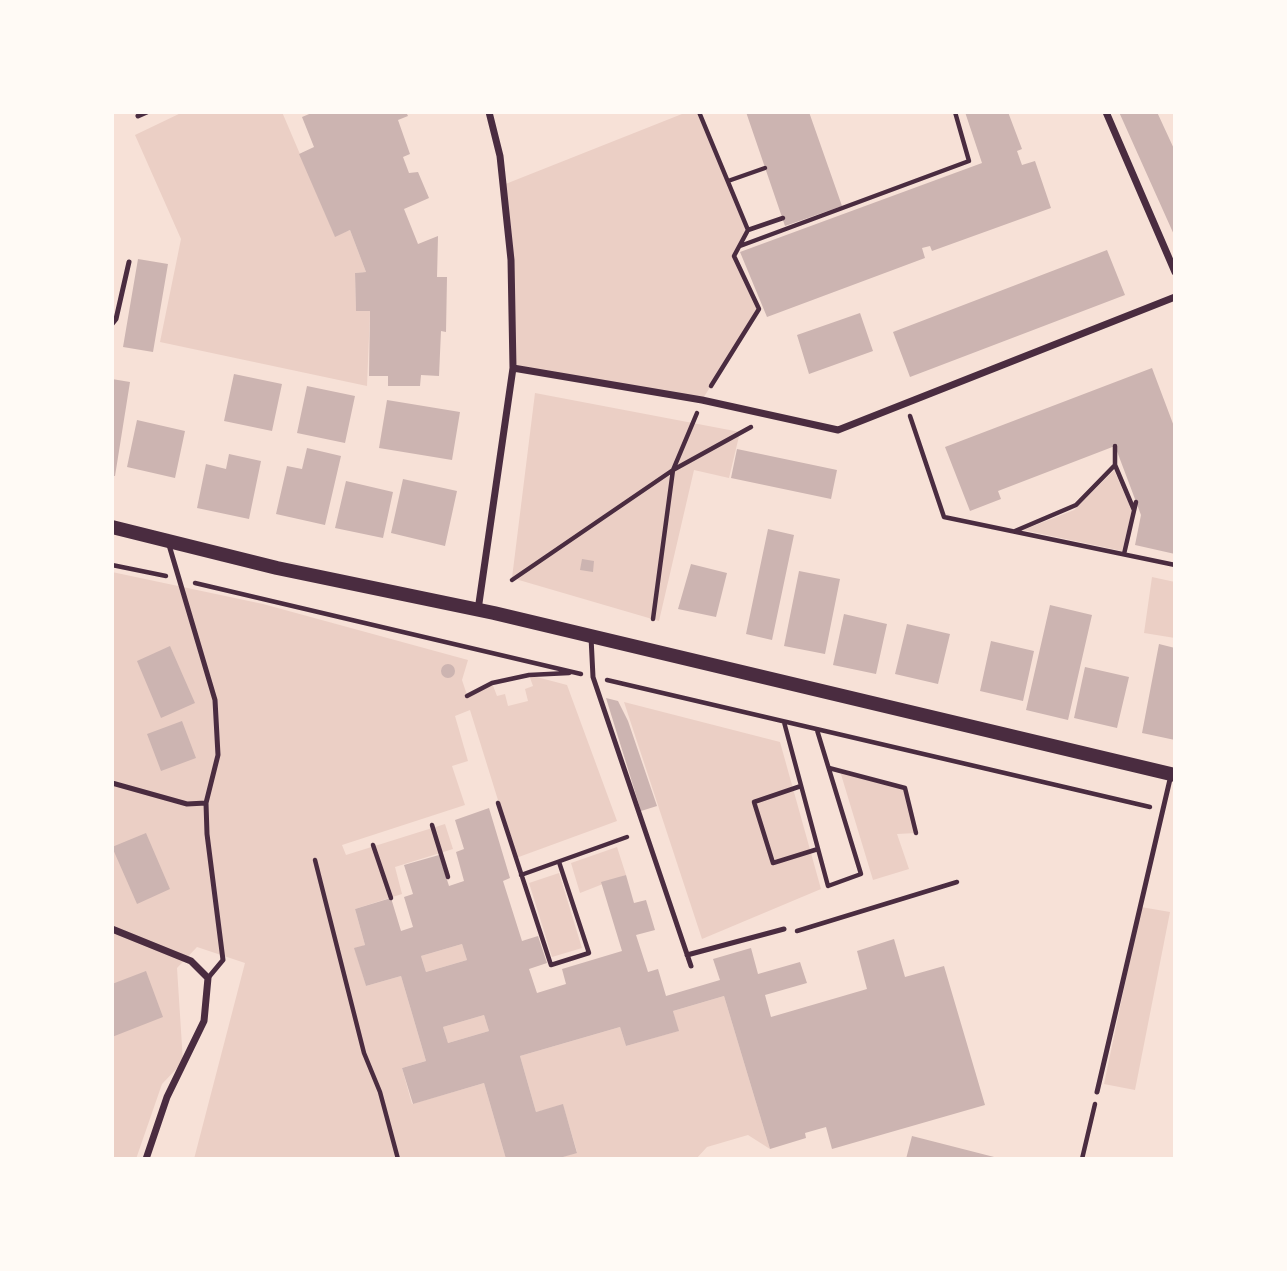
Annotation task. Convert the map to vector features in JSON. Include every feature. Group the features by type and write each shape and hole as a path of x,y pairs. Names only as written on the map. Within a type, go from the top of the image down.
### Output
{"main road":[{"path":"112,527 478,610 1173,774"}],"street":[{"path":"478,610 513,368 511,260 500,156 489,112"},
{"path":"1106,112 1175,272"},
{"path":"513,368 702,400 838,430 1175,298"},
{"path":"112,929 191,961 208,978 204,1021 167,1097 146,1159"}],"lane":[{"path":"138,116 147,112"},
{"path":"112,324 116,318 128,262"},
{"path":"168,541 215,700 218,755 206,803 207,834 223,960 208,978"},
{"path":"591,637 593,677 691,966"},
{"path":"1097,1093 1162,810 1173,774"},
{"path":"112,783 187,804 206,803"},
{"path":"687,955 785,929"}],"path":[{"path":"699,112 748,230"},
{"path":"740,246 969,161 955,112"},
{"path":"728,181 765,167"},
{"path":"653,619 673,470 702,400 759,309 734,256 748,230 783,218"},
{"path":"906,403 944,517 1175,565"},
{"path":"512,580 673,470 771,417"},
{"path":"1115,446 1115,465 1134,510"},
{"path":"1015,531 1076,505 1115,465"},
{"path":"1124,554 1136,502"},
{"path":"112,565 1162,810"},
{"path":"467,696 482,686 502,680 529,675 577,673"},
{"path":"783,722 828,886 861,874 817,730"},
{"path":"828,768 905,788 916,833"},
{"path":"801,786 754,802 773,863 818,849"},
{"path":"498,803 551,965 589,953 559,862"},
{"path":"432,825 449,877"},
{"path":"521,875 627,837"},
{"path":"373,845 391,898"},
{"path":"315,860 364,1053 380,1092 398,1159"},
{"path":"785,929 790,933 957,882"},
{"path":"1082,1159 1097,1093"}],"shaded area":[{"path":"183,112 282,112 335,236 350,230 366,272 355,273 356,310 370,311 367,386 160,342 181,239 135,135"},
{"path":"687,112 699,112 748,230 734,256 759,309 702,400 513,368 511,260 503,185"},
{"path":"535,393 740,432 729,478 694,470 659,621 512,578"},
{"path":"1114,470 1132,511 1122,551 1023,530 1074,510"},
{"path":"112,572 263,604 468,660 462,680 467,695 492,683 497,696 505,694 508,706 528,701 525,689 533,686 529,675 567,685 617,821 516,858 470,710 455,716 468,761 452,766 465,805 342,845 346,855 445,824 453,849 395,867 402,894 355,909 365,945 355,949 366,986 401,976 426,1061 402,1068 412,1104 484,1083 506,1159 194,1159 245,963 197,947 177,968 183,1062 162,1084 136,1159 112,1159"},
{"path":"1152,577 1175,582 1175,638 1144,633"},
{"path":"624,702 780,742 821,889 702,939"},
{"path":"840,771 905,788 916,833 897,834 909,869 873,880"},
{"path":"617,847 626,875 580,893 571,863"},
{"path":"559,873 582,948 552,957 529,883"},
{"path":"1141,907 1170,912 1135,1090 1104,1084"},
{"path":"462,944 467,960 426,972 421,956"},
{"path":"724,996 770,1149 748,1135 707,1147 696,1159 556,1159 577,1152 563,1105 536,1112 520,1056 620,1027 626,1046 678,1031 673,1011"},
{"path":"484,1015 489,1031 448,1043 443,1027"}],"building":[{"path":"314,112 406,112 408,116 398,120 410,154 403,157 409,173 418,172 429,198 404,209 418,244 438,236 437,277 447,277 446,332 441,331 439,376 421,375 420,386 388,386 388,376 369,376 370,311 356,311 355,273 366,272 350,230 335,237 299,154 314,147 302,117"},
{"path":"746,112 809,112 842,206 785,226"},
{"path":"965,112 1008,112 1022,149 1017,151 1022,165 1035,161 1051,208 932,251 930,246 922,248 925,258 767,317 740,252 982,163"},
{"path":"1119,112 1157,112 1175,151 1175,237"},
{"path":"1107,250 1125,295 910,377 893,332"},
{"path":"138,259 168,264 153,352 123,347"},
{"path":"860,313 873,351 809,374 797,335"},
{"path":"1152,368 1175,429 1175,554 1135,545 1141,515 1115,446 998,491 1001,499 970,511 945,447"},
{"path":"234,374 282,384 272,431 224,421"},
{"path":"112,379 130,382 115,476 112,476"},
{"path":"307,386 355,396 345,443 297,433"},
{"path":"387,400 460,412 452,460 379,448"},
{"path":"137,420 185,431 175,478 127,467"},
{"path":"307,448 341,456 325,525 276,514 287,466 302,469"},
{"path":"737,449 837,470 831,499 731,478"},
{"path":"229,454 261,461 249,519 197,508 206,464 226,469"},
{"path":"403,479 457,491 445,546 391,533"},
{"path":"346,481 393,492 383,538 335,528"},
{"path":"768,529 794,535 772,640 746,634"},
{"path":"582,559 594,561 593,572 580,570"},
{"path":"691,564 727,573 716,617 678,609"},
{"path":"799,571 840,579 825,654 784,646"},
{"path":"1050,605 1092,615 1068,720 1026,710"},
{"path":"844,614 887,624 876,674 833,665"},
{"path":"907,624 950,634 938,684 895,674"},
{"path":"991,641 1034,651 1023,701 980,691"},
{"path":"1159,644 1175,648 1175,740 1142,733"},
{"path":"170,646 195,703 161,718 137,661"},
{"path":"448,664 453,666 453,676 448,678 443,676 441,671 443,666"},
{"path":"1085,667 1129,677 1117,728 1074,718"},
{"path":"606,698 618,701 628,721 657,806 641,811"},
{"path":"182,721 196,758 161,771 147,734"},
{"path":"489,808 510,878 503,881 522,941 538,936 547,963 529,969 537,993 566,984 562,969 622,951 601,882 626,875 634,903 646,900 655,930 636,935 648,972 658,969 666,996 720,980 713,959 751,948 758,974 800,962 807,983 765,995 771,1017 867,989 857,951 894,939 905,977 944,966 985,1105 832,1149 826,1127 805,1133 806,1138 770,1149 724,996 673,1011 679,1031 626,1046 620,1027 520,1056 536,1112 563,1104 577,1153 556,1159 506,1159 484,1083 413,1104 402,1068 426,1061 401,976 366,986 354,948 365,945 355,909 391,898 401,931 413,927 404,897 413,894 404,865 439,855 449,886 464,881 456,852 464,849 455,820","holes":["462,944 467,960 426,972 421,956","484,1015 489,1031 448,1043 443,1027"]},
{"path":"146,833 170,889 137,904 112,847"},
{"path":"146,971 163,1017 112,1037 112,984"},
{"path":"912,1136 998,1158 998,1159 906,1159"}]}
